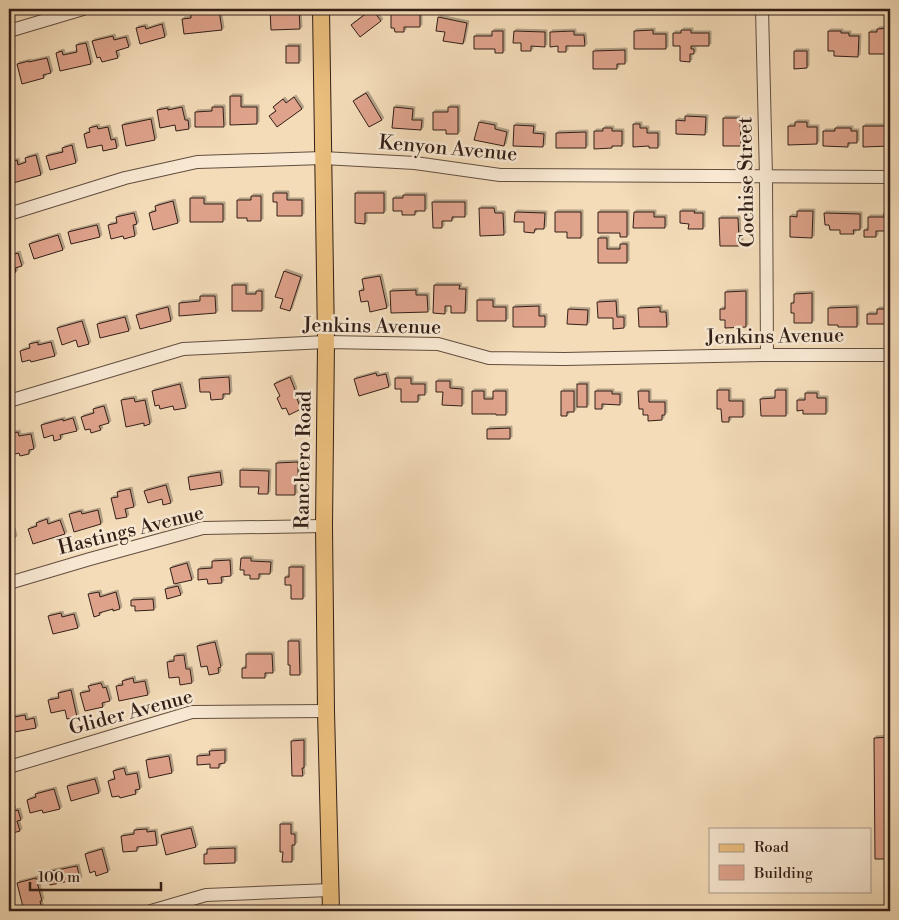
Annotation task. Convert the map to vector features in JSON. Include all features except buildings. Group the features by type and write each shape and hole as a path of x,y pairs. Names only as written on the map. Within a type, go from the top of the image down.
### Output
{"main road":[{"name":"Ranchero Road","path":"321,9 326,342 324,526 326,711 331,911"}],"street":[{"path":"9,31 83,9"},
{"name":"Cochise Street","path":"762,9 766,177 767,355"},
{"name":"Kenyon Avenue","path":"9,214 125,178 197,162 323,158 415,163 500,176 890,177"},
{"name":"Jenkins Avenue","path":"9,400 183,350 326,342 438,344 489,358 564,359 767,355 890,355"},
{"name":"Hastings Avenue","path":"9,584 90,559 203,528 324,526"},
{"name":"Glider Avenue","path":"9,768 192,712 326,711"},
{"path":"151,911 206,896 330,890"}]}
